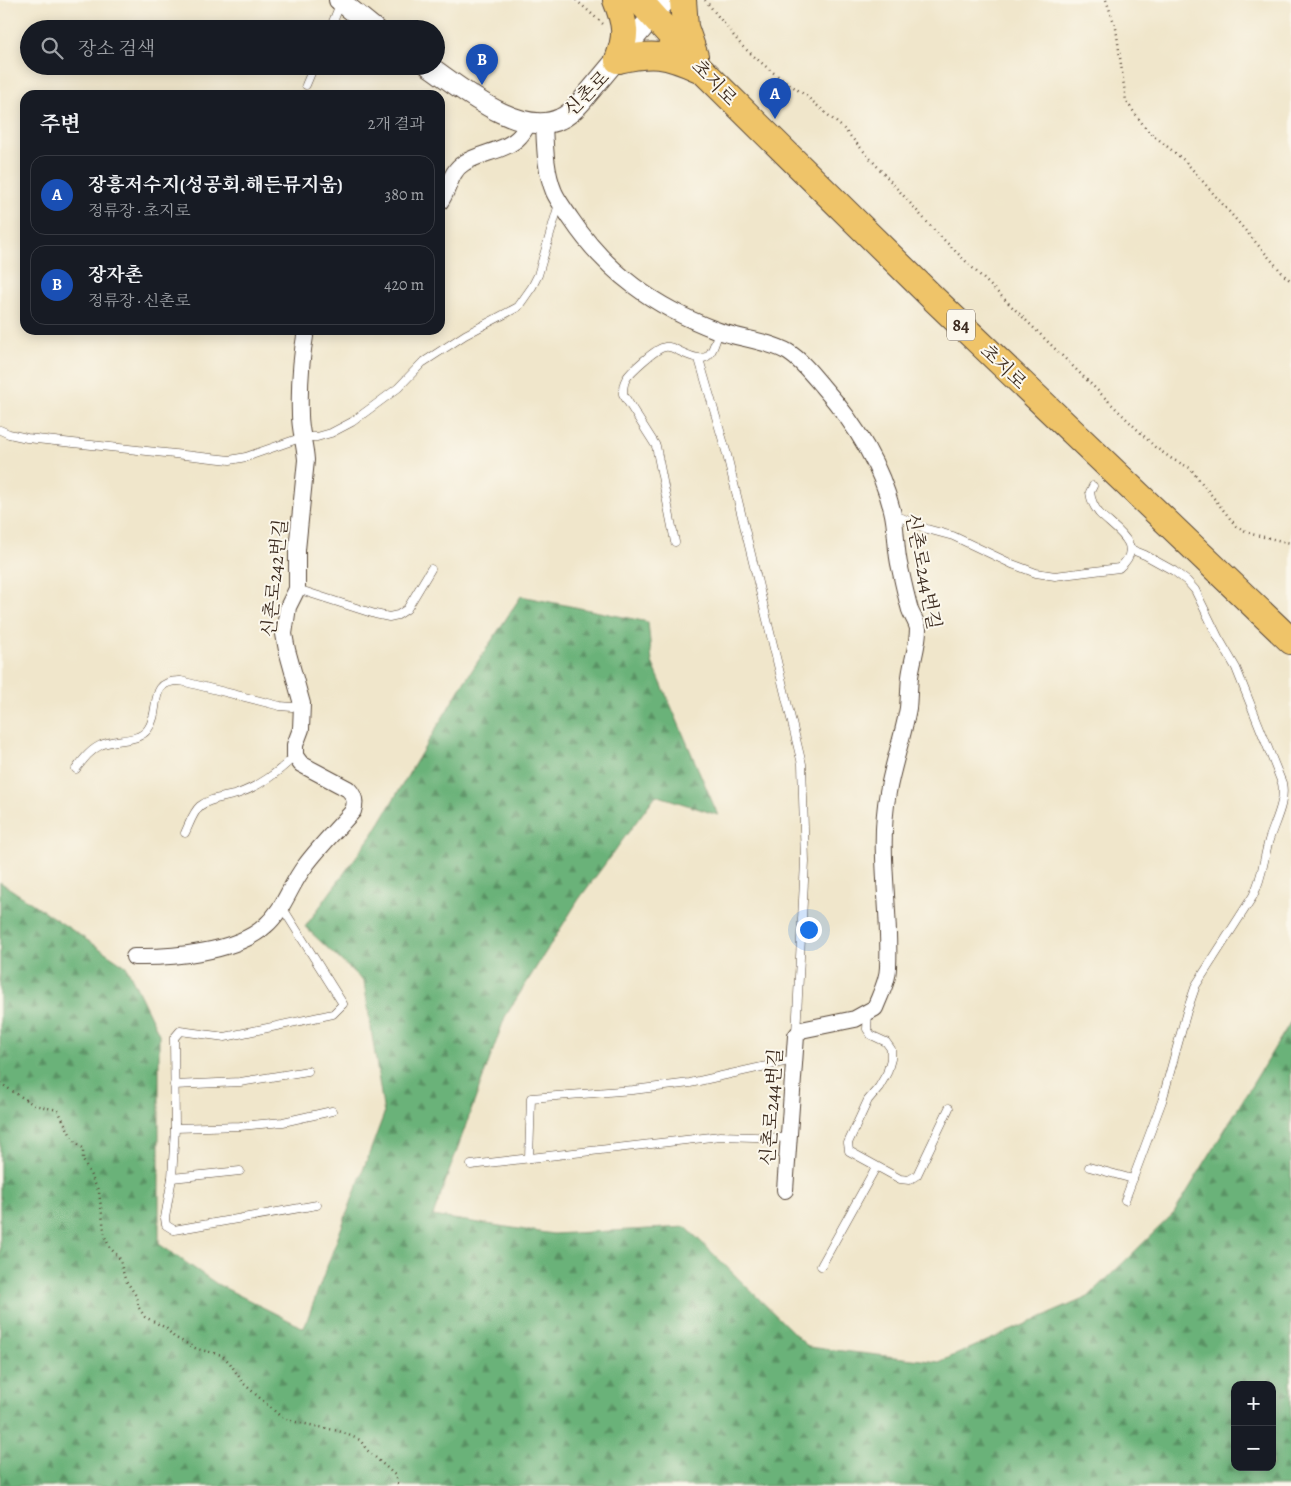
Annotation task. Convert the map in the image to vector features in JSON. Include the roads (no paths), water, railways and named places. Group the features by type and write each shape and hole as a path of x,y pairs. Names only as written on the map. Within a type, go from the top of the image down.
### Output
{"main road":[{"path":"616,0 625,32 620,54 656,55 678,59 702,70"},
{"path":"683,0 685,27 691,48 702,70"},
{"name":"초지로","path":"653,5 702,70 933,298 1291,641"}],"street":[{"path":"340,1 364,20"},
{"name":"신촌로","path":"536,123 559,120 570,114 620,54 653,5"},
{"path":"443,75 496,110 536,123"},
{"path":"445,196 457,170 464,163 507,145 536,123"},
{"name":"신촌로244번길","path":"536,123 546,155 549,176 554,192 579,230 601,256 642,294 688,318 719,332 759,342 788,352 816,378 844,411 860,434 874,460 888,495 893,514 898,564 911,613 918,626 910,677 908,708 888,792 886,812 884,867 889,924 888,969 885,983 875,1008 855,1019 801,1030 796,1036 785,1190"},
{"name":"신촌로242번길","path":"295,756 302,704 284,634 288,608 297,589 297,550 306,460 300,416 301,358 305,335"},
{"path":"134,958 159,958 201,952 233,943 249,937 264,928 274,918 282,907 293,883 352,811 356,803 353,794 348,788 301,764 295,756"}],"lane":[{"path":"333,20 340,1"},
{"path":"306,85 310,75"},
{"path":"0,430 27,438 230,460 246,457 303,436 317,437 331,433 352,422 398,388 422,362 464,335 518,307 532,287 538,274 559,202"},
{"path":"675,542 656,446 623,394 623,387 627,377 655,352 664,347 673,348 699,359 707,358 713,351 719,332"},
{"path":"699,359 726,451 802,764 805,862 796,1036"},
{"path":"893,514 968,542 1023,569 1055,576 1119,568 1125,564 1129,555 1128,542 1122,533 1100,514 1094,506 1090,492 1094,486"},
{"path":"1125,1200 1162,1101 1187,1010 1196,985 1259,885 1269,841 1284,791 1243,684 1195,590 1174,571 1130,549"},
{"path":"297,589 389,617 398,615 407,609 431,569"},
{"path":"76,769 92,750 102,744 138,737 148,730 158,692 170,680 181,680 280,706 292,707 302,704"},
{"path":"185,834 198,808 208,801 236,794 256,786 274,775 295,756"},
{"path":"282,907 344,1004 333,1014 225,1036 180,1031 174,1038 176,1128 172,1178 165,1218 166,1225 174,1230 317,1205"},
{"path":"868,1012 867,1029 871,1035 886,1042 891,1049 891,1059 887,1073 879,1087 868,1100 848,1143 849,1151 900,1179 910,1180 916,1175 949,1108"},
{"path":"529,1158 531,1098 634,1090 690,1083 793,1060"},
{"path":"174,1085 240,1082 308,1071"},
{"path":"176,1128 240,1126 283,1122 332,1111"},
{"path":"470,1165 720,1136 789,1138"},
{"path":"821,1266 876,1167"},
{"path":"1089,1167 1133,1179"},
{"path":"172,1178 240,1171"}],"place":[{"name":"장자촌","path":"482,85"},
{"name":"장흥저수지(성공회.해든뮤지움)","path":"775,119"}]}
